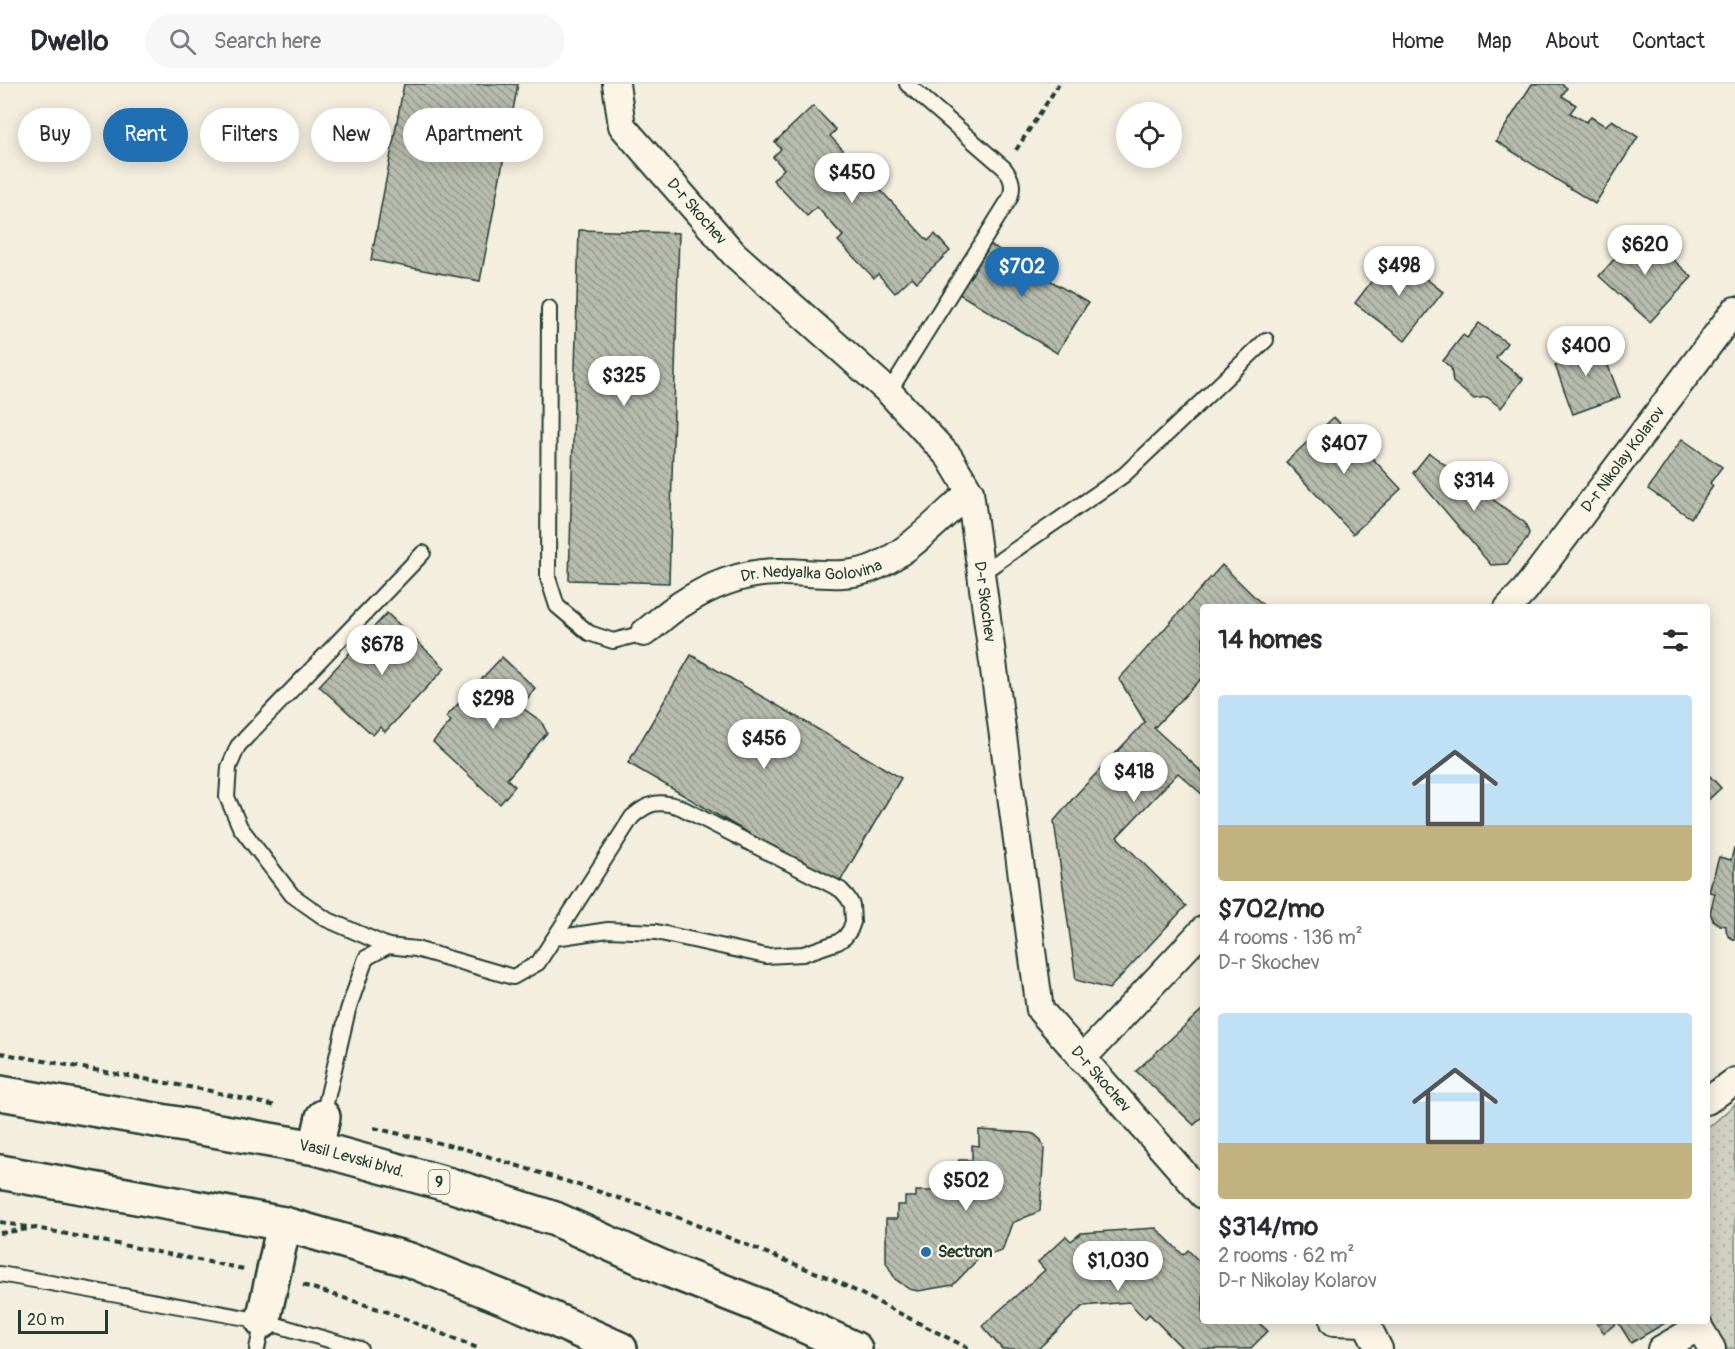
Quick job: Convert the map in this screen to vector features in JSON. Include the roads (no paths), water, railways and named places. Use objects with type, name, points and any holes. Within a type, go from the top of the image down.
[{"type":"highway","name":"Vasil Levski blvd.","points":[[0,1093],[320,1132],[450,1185],[555,1219],[666,1269],[771,1310],[855,1349]]},
{"type":"highway","points":[[0,1172],[284,1224],[410,1260],[524,1306],[620,1349]]},
{"type":"highway","points":[[260,1335],[284,1224]]},
{"type":"street","name":"D-r Skochev","points":[[616,84],[622,126],[734,254],[889,392],[949,458],[970,492],[1040,1010],[1200,1192]]},
{"type":"street","name":"D-r Nikolay Kolarov","points":[[1512,604],[1525,590],[1735,310]]},
{"type":"street","name":"Dr. Nedyalka Golovina","points":[[644,633],[679,605],[706,590],[738,577],[779,572],[848,574],[876,567],[905,549],[970,492]]},
{"type":"street","points":[[1082,1059],[1200,933]]},
{"type":"street","points":[[1710,1099],[1735,1081]]},
{"type":"street","points":[[1369,1324],[1379,1349]]},
{"type":"street","points":[[1661,1349],[1702,1333]]},
{"type":"lane","points":[[889,392],[1010,198],[1012,182],[1004,168],[907,84]]},
{"type":"lane","points":[[549,308],[548,578],[557,606],[589,633],[613,641],[644,633]]},
{"type":"lane","points":[[980,574],[1124,475],[1266,340]]},
{"type":"lane","points":[[423,553],[238,746],[229,767],[227,797],[240,827],[292,895],[326,919],[388,946],[416,949],[513,977],[538,963],[632,817],[641,809],[655,803],[668,803],[680,807],[841,890],[848,898],[853,914],[853,922],[845,937],[838,942],[803,954],[766,956],[656,932],[608,930],[555,938]]},
{"type":"lane","points":[[320,1132],[348,1010],[366,958],[388,946]]},
{"type":"lane","points":[[0,1274],[260,1335],[360,1349]]},
{"type":"place","name":"Sectron","points":[[926,1252]]}]
